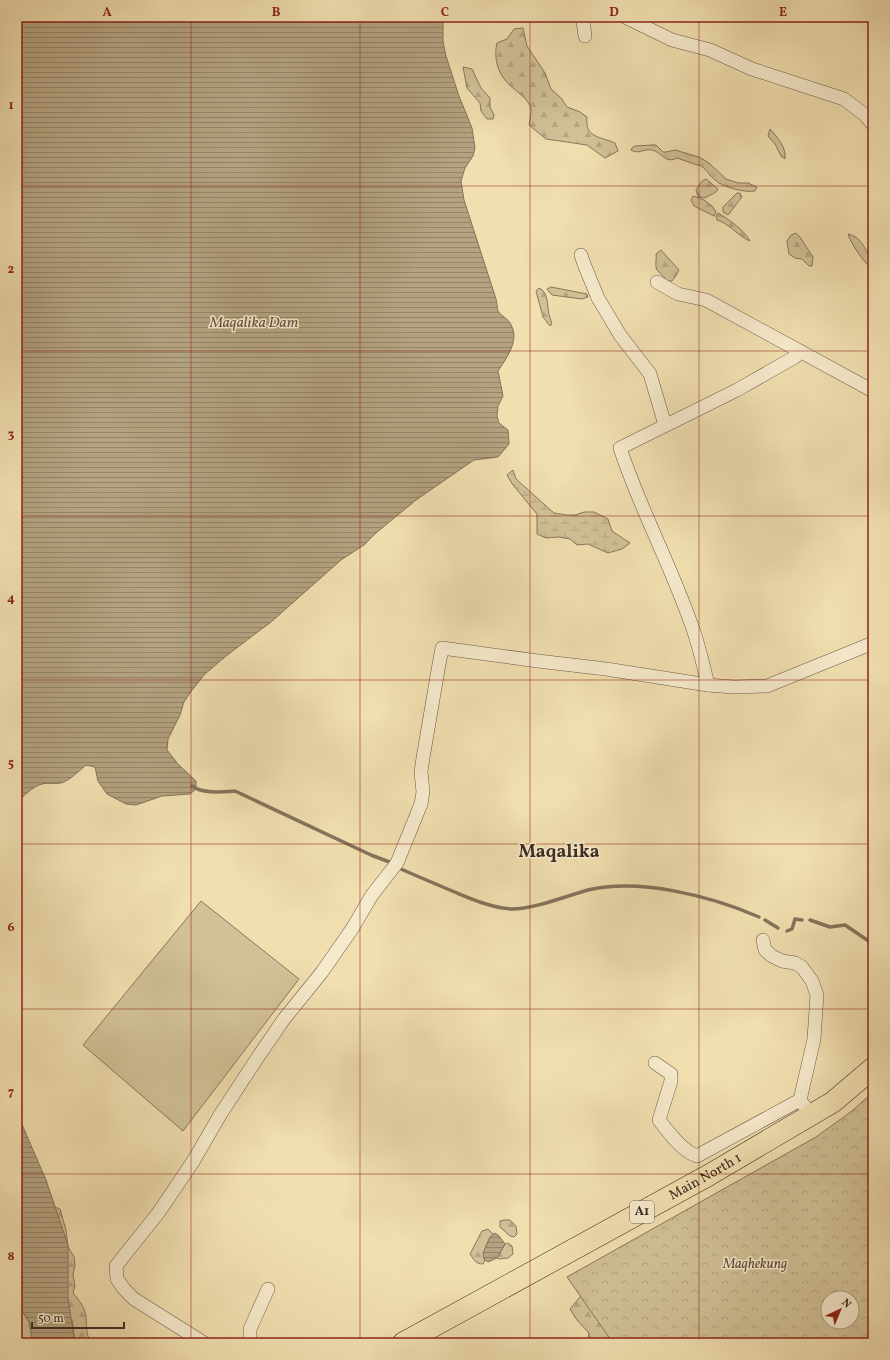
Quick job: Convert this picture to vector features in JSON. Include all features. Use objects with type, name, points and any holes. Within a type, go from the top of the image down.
[{"type":"main road","name":"Main North 1","points":[[403,1343],[709,1175],[805,1108],[833,1102],[873,1068]]},
{"type":"street","points":[[584,17],[583,21],[585,36]]},
{"type":"street","points":[[625,17],[672,40],[710,50],[752,69],[844,99],[865,115],[873,126]]},
{"type":"street","points":[[581,255],[598,298],[620,335],[650,374],[665,426]]},
{"type":"street","points":[[657,282],[678,294],[706,300],[873,391]]},
{"type":"street","points":[[708,685],[695,635],[629,474],[620,448],[737,390],[795,357],[800,351]]},
{"type":"street","points":[[204,1343],[134,1299],[117,1279],[116,1266],[159,1212],[194,1160],[220,1115],[256,1060],[284,1019],[322,972],[372,895],[397,863],[421,804],[422,765],[442,648],[606,669],[708,685],[734,687],[767,686],[873,643]]},
{"type":"street","points":[[655,1062],[671,1074],[671,1081],[659,1120],[690,1154],[697,1156],[805,1108],[814,1039],[817,995],[812,982],[802,967],[795,962],[782,961],[772,956],[765,950],[763,940]]},
{"type":"street","points":[[250,1343],[250,1329],[268,1289]]},
{"type":"green space","points":[[523,28],[527,46],[545,73],[551,89],[561,98],[567,107],[580,112],[587,117],[588,129],[591,133],[615,143],[618,151],[605,158],[587,145],[546,139],[529,125],[531,111],[530,106],[524,97],[504,79],[498,68],[496,56],[497,43],[507,39],[514,29]]},
{"type":"green space","points":[[463,67],[472,69],[481,88],[490,98],[490,107],[494,115],[493,119],[487,119],[481,111],[480,103],[467,88]]},
{"type":"green space","points":[[770,129],[783,147],[785,159],[781,156],[775,144],[768,136]]},
{"type":"green space","points":[[656,145],[663,152],[675,150],[699,157],[709,163],[726,179],[738,183],[748,183],[757,187],[755,191],[734,189],[718,183],[704,168],[699,165],[677,158],[670,160],[652,150],[637,152],[631,150],[635,146]]},
{"type":"green space","points":[[706,179],[718,189],[716,192],[705,198],[698,197],[696,190],[702,181]]},
{"type":"green space","points":[[737,193],[740,193],[742,197],[728,215],[723,212],[723,207]]},
{"type":"green space","points":[[693,196],[704,200],[712,206],[716,212],[714,216],[694,206],[691,200]]},
{"type":"green space","points":[[718,213],[740,229],[750,241],[726,224],[717,220],[716,216]]},
{"type":"green space","points":[[796,233],[813,257],[812,266],[809,266],[802,259],[795,258],[789,254],[787,241],[791,235]]},
{"type":"green space","points":[[848,234],[856,237],[867,251],[870,259],[873,261],[873,270],[858,253]]},
{"type":"green space","points":[[661,250],[679,270],[672,281],[667,281],[656,268],[656,254]]},
{"type":"green space","points":[[551,287],[587,294],[588,297],[582,299],[552,295],[547,289]]},
{"type":"green space","points":[[539,288],[546,296],[552,324],[550,326],[543,317],[536,291]]},
{"type":"green space","points":[[513,470],[516,479],[554,513],[575,515],[584,512],[594,512],[608,519],[612,531],[630,543],[622,549],[608,553],[588,544],[577,545],[570,539],[558,537],[546,538],[537,534],[537,514],[513,485],[507,475]]},
{"type":"green space","points":[[201,901],[299,979],[183,1131],[83,1045]]},
{"type":"green space","name":"Maqhekung","points":[[873,1092],[873,1343],[613,1343],[567,1277],[816,1137],[852,1111]]},
{"type":"green space","points":[[52,1206],[60,1209],[66,1230],[68,1247],[74,1257],[75,1265],[73,1275],[75,1286],[73,1293],[84,1309],[87,1332],[92,1343],[75,1343],[72,1320],[64,1312]]},
{"type":"green space","points":[[510,1220],[516,1226],[517,1234],[514,1237],[510,1236],[500,1227],[500,1221]]},
{"type":"green space","points":[[488,1229],[493,1234],[485,1249],[485,1260],[483,1264],[481,1264],[475,1261],[470,1254],[482,1231]]},
{"type":"green space","points":[[508,1243],[512,1246],[513,1254],[508,1258],[497,1258],[505,1244]]},
{"type":"green space","points":[[584,1292],[614,1343],[587,1343],[589,1333],[577,1320],[570,1309]]},
{"type":"green space","points":[[17,1302],[29,1322],[33,1343],[17,1343]]},
{"type":"water","name":"Maqalika Dam","points":[[17,17],[443,17],[443,42],[446,56],[459,96],[472,128],[475,148],[473,156],[465,168],[461,181],[464,200],[496,299],[498,311],[509,321],[514,337],[511,349],[498,371],[503,396],[498,406],[497,416],[499,423],[508,430],[509,444],[498,457],[474,460],[416,500],[376,533],[364,545],[341,560],[271,622],[205,674],[184,702],[180,715],[168,739],[167,750],[178,764],[196,781],[196,789],[190,794],[162,796],[136,805],[126,804],[107,794],[98,781],[95,767],[86,765],[64,782],[45,783],[35,787],[17,802]]},
{"type":"water","points":[[17,1113],[46,1180],[68,1245],[68,1298],[75,1343],[33,1343],[29,1322],[17,1302]]},
{"type":"water","points":[[495,1233],[505,1244],[497,1258],[488,1262],[484,1259],[483,1253],[490,1237]]},
{"type":"waterway","points":[[192,786],[196,789],[207,791],[235,791],[371,855],[392,863]]},
{"type":"waterway","points":[[401,869],[477,901],[512,909],[530,907],[588,890],[630,886],[675,891],[698,896],[740,909],[759,917]]},
{"type":"waterway","points":[[787,931],[792,929],[795,919],[802,920]]},
{"type":"waterway","points":[[765,920],[778,928]]},
{"type":"waterway","points":[[810,920],[830,927],[845,925],[873,944]]},
{"type":"district","name":"Maqalika","points":[[559,852]]}]
